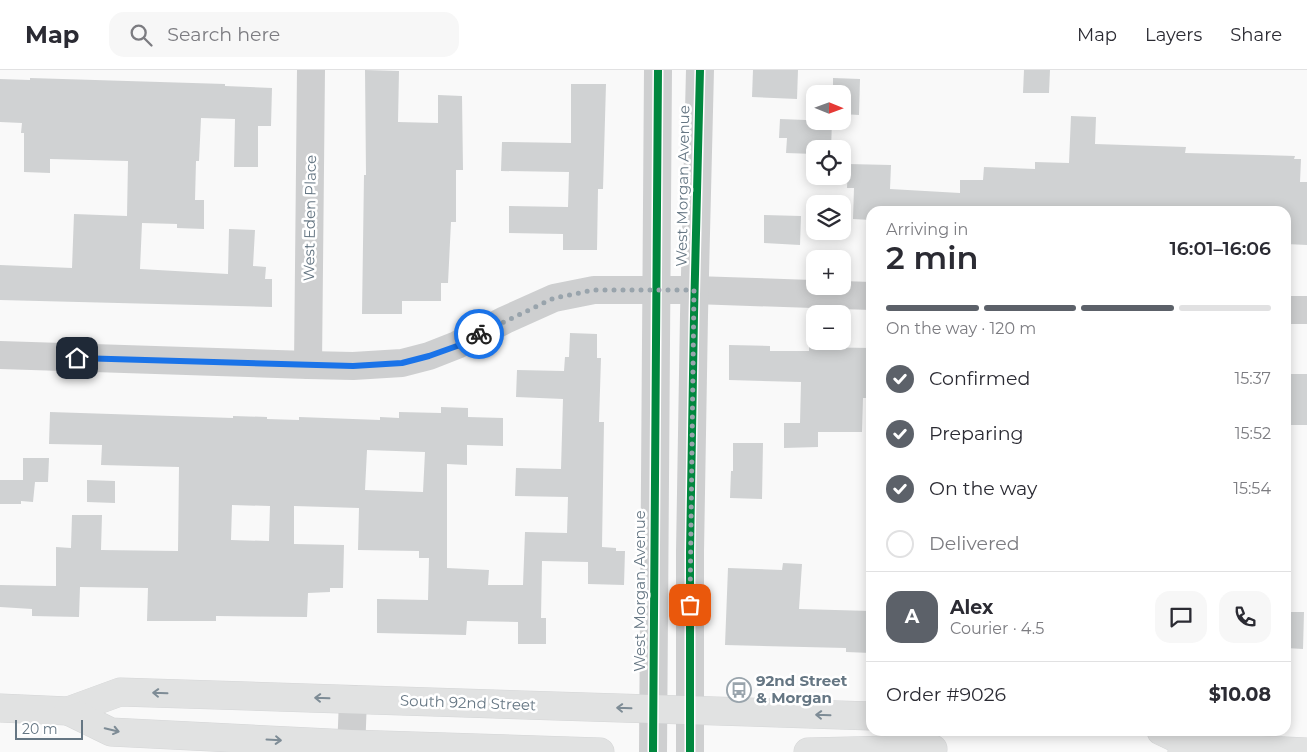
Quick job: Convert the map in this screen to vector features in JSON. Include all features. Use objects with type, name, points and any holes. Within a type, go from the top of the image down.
[{"type":"main road","name":"South 92nd Street","points":[[0,708],[68,711],[120,692],[866,716]]},
{"type":"main road","name":"South 92nd Street","points":[[68,711],[111,732],[351,748],[600,752]]},
{"type":"main road","points":[[1168,736],[1189,750],[1307,752]]},
{"type":"main road","points":[[808,752],[932,748],[930,752]]},
{"type":"street","name":"West Eden Place","points":[[308,365],[311,70]]},
{"type":"street","name":"West Morgan Avenue","points":[[653,752],[658,70]]},
{"type":"street","name":"West Morgan Avenue","points":[[690,752],[690,552],[700,70]]},
{"type":"street","points":[[0,355],[353,366],[402,363],[457,346],[505,320],[554,298],[594,290],[694,290],[866,296]]},
{"type":"street","points":[[1291,310],[1307,310]]},
{"type":"street","points":[[653,551],[690,552]]},
{"type":"street","points":[[351,748],[353,699]]},
{"type":"building","points":[[365,70],[399,71],[398,122],[438,123],[438,95],[462,96],[463,170],[456,170],[456,222],[451,222],[448,283],[441,283],[441,301],[402,301],[402,314],[362,314],[364,175],[366,175]]},
{"type":"building","points":[[753,70],[798,70],[797,99],[752,97]]},
{"type":"building","points":[[1024,70],[1050,70],[1049,93],[1023,93]]},
{"type":"building","points":[[30,78],[225,84],[225,86],[272,88],[271,126],[258,126],[258,167],[234,167],[235,119],[201,118],[199,161],[196,161],[195,200],[204,200],[204,229],[177,228],[177,224],[142,223],[140,269],[228,274],[229,229],[255,230],[253,266],[266,267],[265,279],[272,279],[272,307],[0,300],[0,265],[72,268],[74,214],[127,216],[128,161],[50,159],[50,173],[24,172],[24,133],[21,133],[22,123],[0,122],[0,79],[30,80]]},
{"type":"building","points":[[833,78],[860,79],[859,115],[851,115],[851,85],[833,85]]},
{"type":"building","points":[[571,84],[606,84],[603,189],[598,189],[597,250],[563,250],[563,234],[509,233],[509,206],[568,207],[569,172],[501,171],[502,142],[571,143]]},
{"type":"building","points":[[1071,116],[1096,117],[1095,144],[1186,147],[1185,153],[1295,156],[1294,159],[1301,159],[1300,182],[1307,182],[1307,245],[1291,244],[1291,206],[866,206],[866,220],[853,219],[854,188],[847,188],[847,185],[851,185],[851,164],[891,165],[890,189],[960,193],[960,180],[983,180],[984,167],[1035,169],[1035,162],[1069,163]]},
{"type":"building","points":[[780,119],[806,120],[806,130],[832,130],[831,140],[806,140],[806,154],[786,153],[787,138],[779,138]]},
{"type":"building","points":[[764,215],[801,216],[800,245],[764,243]]},
{"type":"building","points":[[570,333],[597,334],[597,358],[601,358],[599,422],[604,422],[602,547],[616,548],[616,551],[625,551],[624,585],[588,584],[588,562],[542,561],[541,618],[546,618],[546,644],[518,644],[518,622],[467,621],[466,635],[377,633],[377,599],[428,600],[429,558],[419,558],[419,551],[358,550],[359,508],[294,506],[294,544],[344,545],[343,588],[330,588],[330,592],[308,593],[307,617],[216,616],[216,621],[147,621],[148,588],[80,587],[79,617],[32,616],[32,609],[0,607],[0,585],[56,586],[56,547],[71,548],[72,515],[102,515],[101,550],[178,551],[179,467],[101,465],[102,445],[49,444],[50,412],[233,418],[233,416],[267,417],[267,419],[299,420],[299,417],[380,420],[380,417],[399,418],[399,412],[441,413],[441,407],[468,408],[468,417],[503,418],[503,446],[467,445],[467,465],[447,464],[447,568],[489,570],[488,585],[523,585],[525,532],[567,533],[568,497],[515,496],[516,468],[561,469],[563,399],[516,397],[517,370],[564,371],[565,357],[569,357]],"holes":[[[367,450],[425,452],[423,492],[365,490]],[[232,505],[270,506],[269,541],[231,540]]]},
{"type":"building","points":[[729,345],[770,346],[770,351],[851,350],[851,348],[866,348],[866,398],[863,398],[862,432],[818,432],[818,447],[784,448],[784,423],[800,423],[801,382],[729,380]]},
{"type":"building","points":[[1291,374],[1307,374],[1307,425],[1291,425]]},
{"type":"building","points":[[733,443],[763,443],[762,499],[730,498],[731,471],[733,471]]},
{"type":"building","points":[[23,458],[49,458],[48,482],[35,482],[33,502],[21,501],[21,504],[0,504],[0,480],[23,480]]},
{"type":"building","points":[[87,480],[115,481],[115,503],[87,502]]},
{"type":"building","points":[[783,563],[802,564],[799,609],[866,611],[866,653],[846,652],[846,648],[725,645],[728,568],[782,570]]},
{"type":"building","points":[[1291,612],[1304,612],[1303,649],[1291,648]]},
{"type":"cycle path","points":[[653,752],[658,70]]},
{"type":"cycle path","points":[[690,752],[690,552],[700,70]]},
{"type":"way so far","points":[[479,334],[554,298],[594,290],[694,290],[690,605]]},
{"type":"place","name":"92nd Street & Morgan","points":[[739,690]]},
{"type":"route","points":[[77,358],[353,366],[402,363],[457,346],[479,334]]}]
